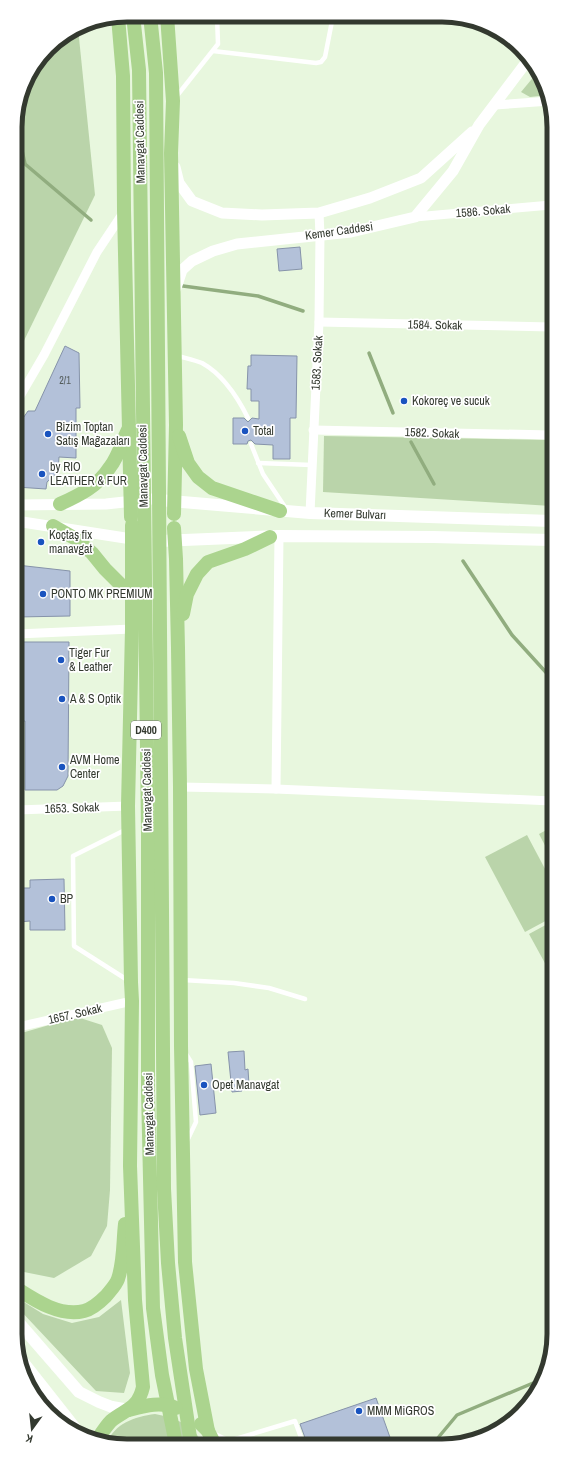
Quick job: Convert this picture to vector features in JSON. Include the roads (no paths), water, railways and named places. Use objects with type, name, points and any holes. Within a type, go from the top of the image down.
[{"type":"highway","points":[[101,1435],[111,1422],[129,1410],[141,1397],[143,1387],[135,1300],[130,1166],[132,1001],[128,806],[132,629],[132,521],[124,210],[123,76],[118,22]]},
{"type":"highway","name":"Manavgat Caddesi","points":[[134,22],[139,70],[148,833],[148,1083],[153,1308],[162,1375],[175,1439]]},
{"type":"highway","name":"Manavgat Caddesi","points":[[151,22],[156,73],[164,1189],[168,1264],[175,1338],[190,1439]]},
{"type":"highway","points":[[167,22],[173,101],[171,153],[176,425],[174,521],[178,648],[180,980],[185,1262],[196,1370],[204,1404],[208,1431],[212,1439]]},
{"type":"highway","points":[[176,425],[188,463],[198,477],[212,488],[284,511]]},
{"type":"highway","points":[[60,504],[82,494],[101,479],[111,466],[130,426]]},
{"type":"highway","points":[[156,499],[166,503],[171,508],[174,521],[166,538],[153,541],[139,537],[134,532],[132,521],[134,510],[138,504],[156,499]]},
{"type":"highway","points":[[53,526],[76,539],[92,553],[105,569],[131,595]]},
{"type":"highway","points":[[178,648],[187,594],[196,574],[208,562],[245,549],[274,536]]},
{"type":"highway","points":[[22,1292],[58,1310],[72,1312],[84,1311],[100,1302],[112,1290],[118,1279],[121,1268],[130,1166]]},
{"type":"highway","points":[[129,1410],[150,1404],[172,1406],[192,1416],[208,1431]]},
{"type":"main road","name":"Kemer Bulvarı","points":[[174,521],[284,511],[547,522]]},
{"type":"main road","name":"Kemer Bulvarı","points":[[174,521],[274,536],[433,537],[547,540]]},
{"type":"main road","points":[[22,1326],[79,1392],[112,1407],[129,1410]]},
{"type":"main road","points":[[28,1369],[71,1423]]},
{"type":"street","name":"Kemer Caddesi","points":[[174,294],[182,270],[192,261],[213,251],[237,244],[351,232],[415,217],[453,171],[479,126],[525,64]]},
{"type":"street","points":[[495,105],[543,101]]},
{"type":"street","name":"Kemer Caddesi","points":[[171,153],[179,183],[192,201],[222,213],[262,215],[319,213],[370,198],[421,178],[479,126]]},
{"type":"street","name":"1586. Sokak","points":[[415,217],[547,205]]},
{"type":"street","points":[[22,393],[44,355],[97,252],[124,210]]},
{"type":"street","name":"1583. Sokak","points":[[310,512],[319,322],[319,213]]},
{"type":"street","name":"1584. Sokak","points":[[319,322],[547,327]]},
{"type":"street","name":"1582. Sokak","points":[[314,430],[547,435]]},
{"type":"street","points":[[22,505],[106,504],[156,499]]},
{"type":"street","points":[[22,522],[131,539],[153,541]]},
{"type":"street","points":[[274,536],[276,789]]},
{"type":"street","points":[[22,634],[132,629]]},
{"type":"street","points":[[180,787],[276,789],[547,801]]},
{"type":"street","name":"1653. Sokak","points":[[22,810],[128,806]]},
{"type":"street","name":"1657. Sokak","points":[[22,1026],[132,1001]]},
{"type":"lane","points":[[173,101],[218,44],[217,22]]},
{"type":"lane","points":[[213,51],[316,63],[321,62],[325,57],[332,22]]},
{"type":"lane","points":[[175,355],[201,363],[219,375],[243,407],[248,418]]},
{"type":"lane","points":[[251,444],[263,474],[284,511]]},
{"type":"lane","points":[[258,463],[312,465]]},
{"type":"lane","points":[[128,829],[73,856],[74,946],[131,982]]},
{"type":"lane","points":[[180,980],[234,983],[269,988],[305,999]]},
{"type":"lane","points":[[235,1439],[295,1420],[302,1439]]},
{"type":"lane","points":[[208,1431],[225,1439]]},
{"type":"waterway","points":[[22,150],[25,164],[91,220]]},
{"type":"waterway","points":[[183,286],[258,296],[303,311]]},
{"type":"waterway","points":[[369,353],[393,413]]},
{"type":"waterway","points":[[411,442],[434,484]]},
{"type":"waterway","points":[[463,561],[512,635],[547,674]]},
{"type":"waterway","points":[[437,1439],[457,1415],[535,1382]]},
{"type":"place","name":"Kokoreç ve sucuk","points":[[404,401]]},
{"type":"place","name":"Total","points":[[245,431]]},
{"type":"place","name":"Bizim Toptan Satış Mağazaları","points":[[48,434]]},
{"type":"place","name":"by RIO LEATHER & FUR","points":[[42,474]]},
{"type":"place","name":"Koçtaş fix manavgat","points":[[41,542]]},
{"type":"place","name":"PONTO MK PREMIUM","points":[[43,594]]},
{"type":"place","name":"Tiger Fur & Leather","points":[[61,660]]},
{"type":"place","name":"A & S Optik","points":[[62,699]]},
{"type":"place","name":"AVM Home Center","points":[[62,767]]},
{"type":"place","name":"BP","points":[[52,899]]},
{"type":"place","name":"Opet Manavgat","points":[[204,1085]]},
{"type":"place","name":"MMM MiGROS","points":[[359,1411]]}]
